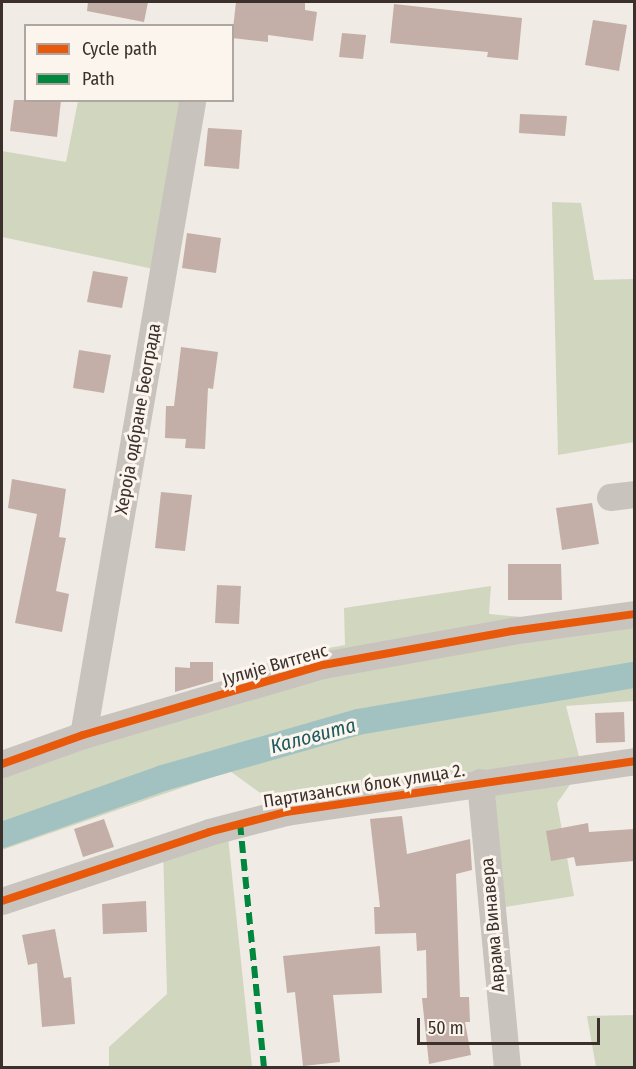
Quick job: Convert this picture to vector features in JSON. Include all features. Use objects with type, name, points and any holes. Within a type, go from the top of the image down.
[{"type":"street","name":"Хероја одбране Београда","points":[[83,735],[192,102]]},
{"type":"street","name":"Јулије Витгенс","points":[[2,764],[83,735],[323,665],[512,631],[634,614]]},
{"type":"street","name":"Партизански блок улица 2.","points":[[2,901],[209,832],[286,812],[634,761]]},
{"type":"street","name":"Аврама Винавера","points":[[480,782],[507,1068]]},
{"type":"green space","points":[[78,102],[190,102],[163,271],[2,237],[2,151],[66,162]]},
{"type":"green space","points":[[552,202],[581,203],[594,280],[634,279],[634,442],[558,455]]},
{"type":"green space","points":[[491,586],[489,614],[578,622],[634,615],[634,701],[566,706],[582,768],[557,803],[574,896],[492,909],[480,782],[286,812],[230,771],[2,850],[2,764],[231,692],[274,658],[345,645],[344,608]]},
{"type":"green space","points":[[227,827],[252,1067],[109,1067],[109,1047],[167,994],[163,848]]},
{"type":"green space","points":[[634,1015],[634,1067],[596,1067],[587,1016]]},
{"type":"building","points":[[88,2],[148,2],[144,22],[87,11]]},
{"type":"building","points":[[236,2],[305,2],[305,10],[317,12],[313,41],[268,35],[268,42],[234,38]]},
{"type":"building","points":[[394,4],[522,18],[518,60],[487,57],[488,52],[390,43]]},
{"type":"building","points":[[593,20],[627,25],[619,71],[585,65]]},
{"type":"building","points":[[342,33],[366,35],[363,59],[339,57]]},
{"type":"building","points":[[14,100],[61,102],[57,137],[10,131]]},
{"type":"building","points":[[520,114],[567,116],[565,136],[519,133]]},
{"type":"building","points":[[208,128],[242,130],[239,169],[204,166]]},
{"type":"building","points":[[187,233],[221,238],[216,273],[182,268]]},
{"type":"building","points":[[93,271],[128,277],[122,308],[87,302]]},
{"type":"building","points":[[181,347],[218,352],[213,389],[208,388],[205,449],[185,448],[186,439],[165,438],[166,406],[174,406]]},
{"type":"building","points":[[79,350],[111,355],[104,393],[73,388]]},
{"type":"building","points":[[12,479],[66,489],[59,537],[66,538],[56,591],[69,594],[62,632],[15,623],[37,514],[8,508]]},
{"type":"building","points":[[161,492],[192,495],[185,551],[155,548]]},
{"type":"building","points":[[592,503],[599,544],[562,550],[556,508]]},
{"type":"building","points":[[508,564],[561,564],[562,600],[508,600]]},
{"type":"building","points":[[217,585],[241,586],[239,624],[215,623]]},
{"type":"building","points":[[190,662],[213,662],[213,681],[175,692],[175,667],[190,668]]},
{"type":"building","points":[[624,712],[625,742],[596,743],[595,713]]},
{"type":"building","points":[[402,816],[407,854],[470,839],[472,870],[456,874],[460,997],[469,997],[470,1022],[465,1022],[471,1055],[429,1064],[422,998],[427,998],[426,950],[417,951],[416,933],[375,934],[374,907],[380,907],[370,819]]},
{"type":"building","points":[[104,819],[114,847],[83,857],[74,829]]},
{"type":"building","points":[[588,823],[589,832],[634,829],[634,861],[576,866],[574,857],[551,861],[546,831]]},
{"type":"building","points":[[146,901],[147,932],[103,934],[102,904]]},
{"type":"building","points":[[55,929],[64,978],[71,977],[75,1024],[42,1027],[37,963],[28,965],[22,935]]},
{"type":"building","points":[[380,946],[382,993],[333,995],[340,1062],[303,1066],[295,992],[287,993],[283,956]]},
{"type":"waterway","name":"Каловита","points":[[2,835],[163,778],[358,722],[634,675]]},
{"type":"marked path","points":[[240,823],[264,1068]]},
{"type":"cycle path","points":[[2,764],[83,735],[323,665],[512,631],[634,614]]},
{"type":"cycle path","points":[[2,901],[209,832],[286,812],[634,761]]}]
